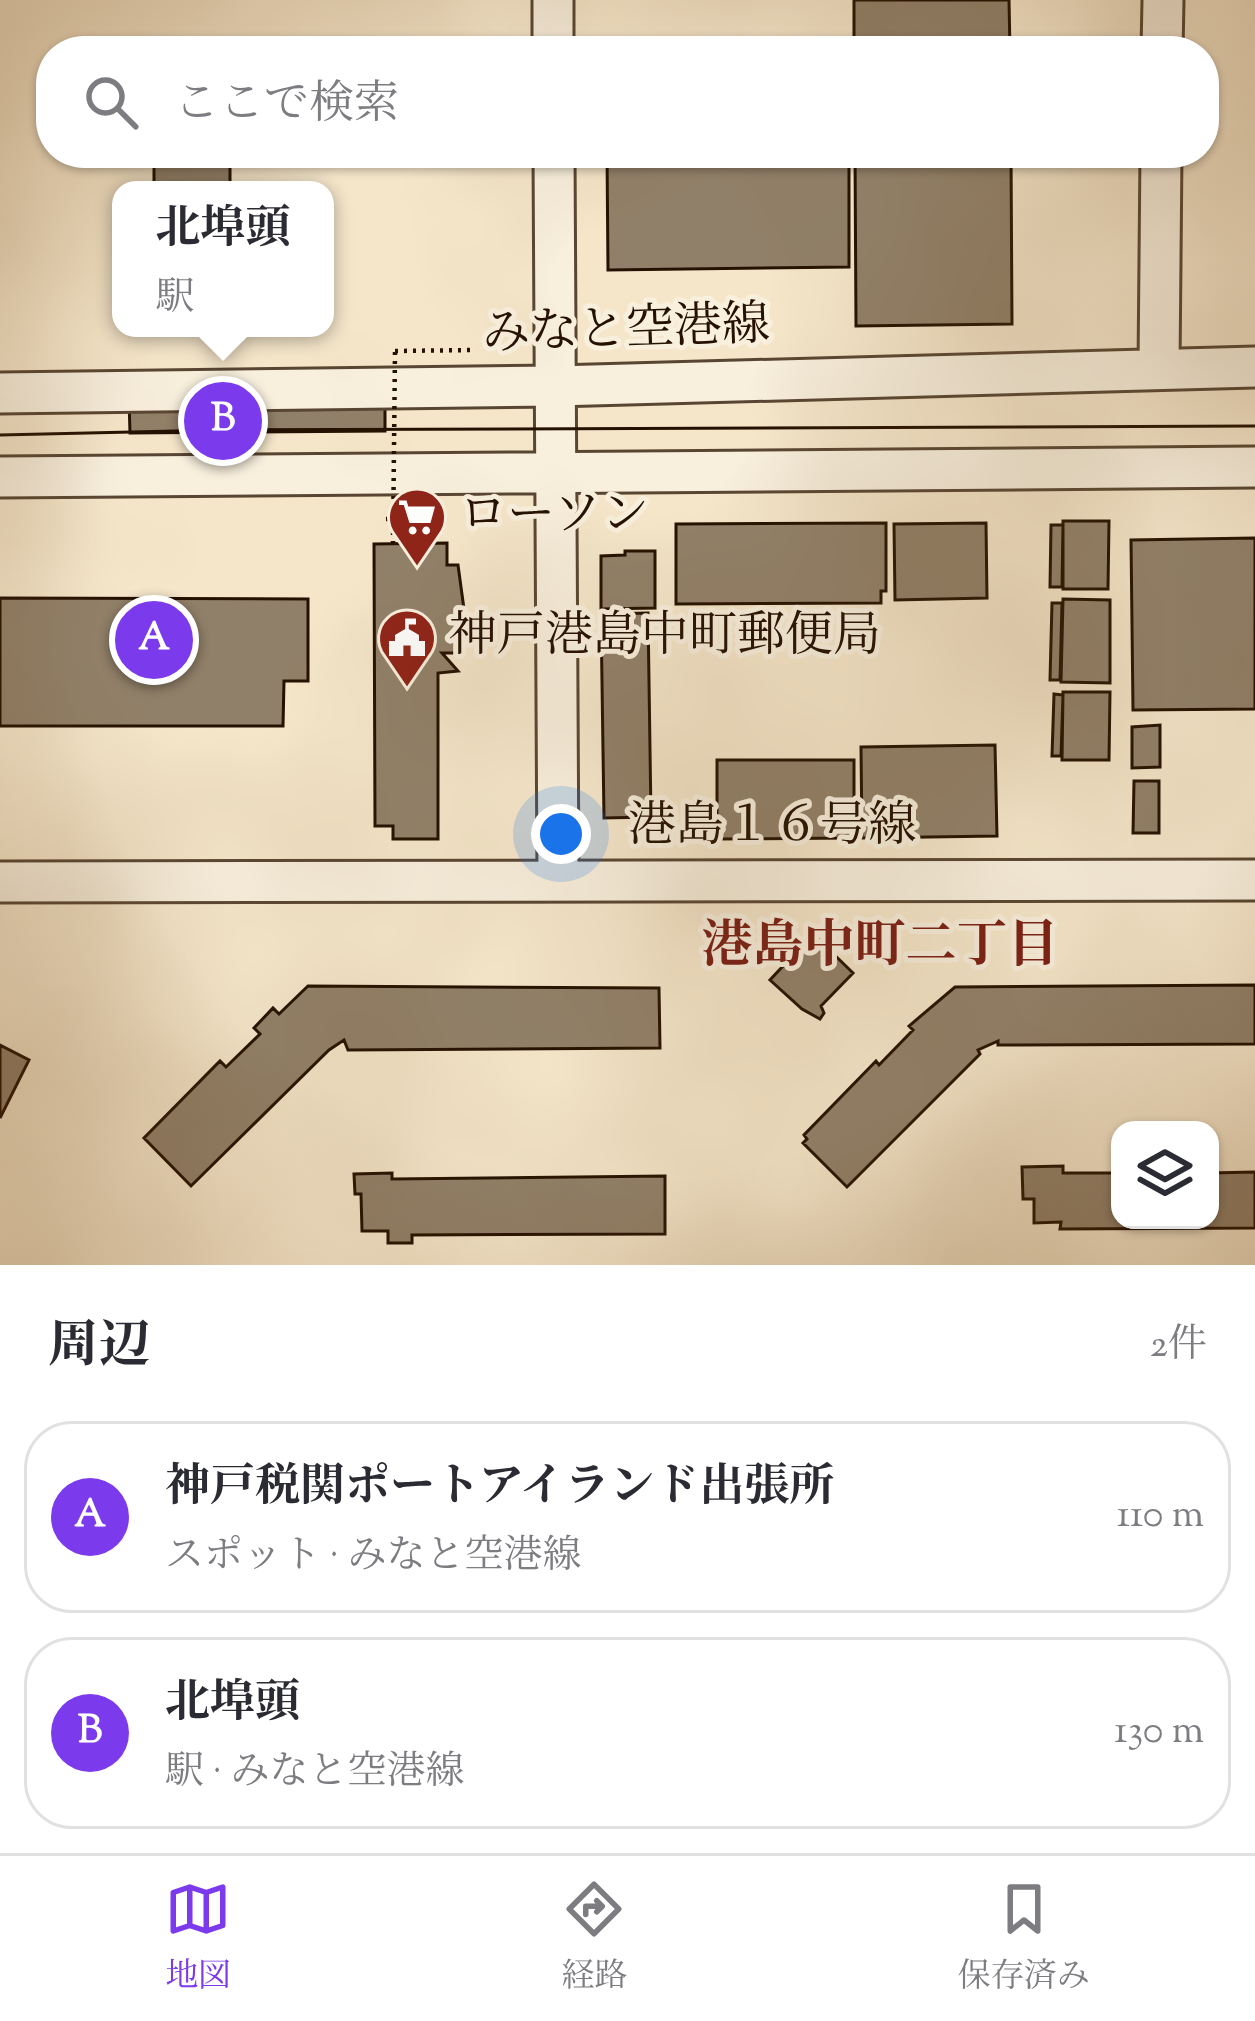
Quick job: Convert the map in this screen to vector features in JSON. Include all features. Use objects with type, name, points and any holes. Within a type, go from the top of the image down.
[{"type":"street","points":[[553,0],[554,36]]},
{"type":"street","points":[[1162,0],[1162,36]]},
{"type":"street","points":[[554,168],[558,879]]},
{"type":"street","points":[[1160,367],[1161,168]]},
{"type":"street","name":"みなと空港線","points":[[0,393],[556,386],[1255,368]]},
{"type":"street","points":[[0,477],[1255,467]]},
{"type":"street","name":"港島１６号線","points":[[0,882],[1255,880]]},
{"type":"path","points":[[393,544],[395,351],[472,350]]},
{"type":"path","points":[[393,503],[411,502]]},
{"type":"path","points":[[386,519],[429,518],[429,502]]},
{"type":"building","points":[[854,0],[1009,0],[1010,36],[854,36]]},
{"type":"building","points":[[154,168],[230,168],[230,181],[154,181]]},
{"type":"building","points":[[607,168],[849,168],[849,267],[608,270]]},
{"type":"building","points":[[855,168],[1011,168],[1012,324],[856,326]]},
{"type":"building","points":[[385,396],[385,431],[130,433],[129,399]]},
{"type":"building","points":[[1063,521],[1109,521],[1108,589],[1063,589]]},
{"type":"building","points":[[886,523],[886,591],[881,591],[881,603],[676,604],[676,524]]},
{"type":"building","points":[[986,523],[987,598],[895,600],[894,524]]},
{"type":"building","points":[[1051,525],[1063,525],[1062,587],[1050,587]]},
{"type":"building","points":[[1255,538],[1255,709],[1133,710],[1131,540]]},
{"type":"building","points":[[447,543],[447,565],[458,565],[464,609],[458,653],[442,653],[458,671],[438,673],[438,839],[393,839],[393,826],[375,826],[374,544]]},
{"type":"building","points":[[625,551],[655,551],[655,608],[601,609],[601,556],[625,555]]},
{"type":"building","points":[[0,598],[308,599],[308,681],[284,681],[283,726],[0,726]]},
{"type":"building","points":[[1063,599],[1110,600],[1110,683],[1061,682]]},
{"type":"building","points":[[1052,603],[1062,603],[1060,680],[1050,680]]},
{"type":"building","points":[[648,613],[651,817],[604,818],[601,614]]},
{"type":"building","points":[[1063,692],[1110,692],[1109,760],[1062,760]]},
{"type":"building","points":[[1054,694],[1063,695],[1061,756],[1052,756]]},
{"type":"building","points":[[1160,725],[1160,767],[1132,768],[1132,727]]},
{"type":"building","points":[[995,745],[997,836],[862,838],[861,747]]},
{"type":"building","points":[[717,760],[854,760],[854,838],[717,839]]},
{"type":"building","points":[[1134,781],[1159,781],[1159,833],[1133,833]]},
{"type":"building","points":[[813,934],[853,973],[821,1006],[820,1019],[770,980]]},
{"type":"building","points":[[1255,985],[1255,1044],[998,1045],[998,1041],[978,1050],[980,1054],[847,1187],[803,1143],[804,1135],[876,1061],[879,1065],[913,1030],[909,1026],[955,987]]},
{"type":"building","points":[[308,986],[659,988],[660,1048],[348,1050],[344,1040],[191,1186],[144,1138],[220,1061],[226,1067],[260,1034],[254,1028],[273,1008],[279,1014]]},
{"type":"building","points":[[0,1045],[29,1060],[0,1118]]},
{"type":"building","points":[[1063,1166],[1063,1173],[1111,1173],[1111,1229],[1060,1229],[1061,1222],[1034,1223],[1034,1199],[1023,1199],[1022,1167]]},
{"type":"building","points":[[1255,1172],[1255,1228],[1219,1228],[1219,1173]]},
{"type":"building","points":[[392,1173],[392,1179],[665,1176],[665,1234],[412,1235],[412,1243],[388,1243],[388,1231],[362,1231],[361,1194],[355,1194],[354,1174]]},
{"type":"tram line","points":[[0,435],[1255,426]]},
{"type":"place","name":"北埠頭","points":[[223,421]]},
{"type":"place","name":"ローソン","points":[[417,568]]},
{"type":"place","name":"神戸税関ポートアイランド出張所","points":[[154,640]]},
{"type":"place","name":"神戸港島中町郵便局","points":[[407,689]]},
{"type":"district","name":"港島中町二丁目","points":[[880,948]]}]
